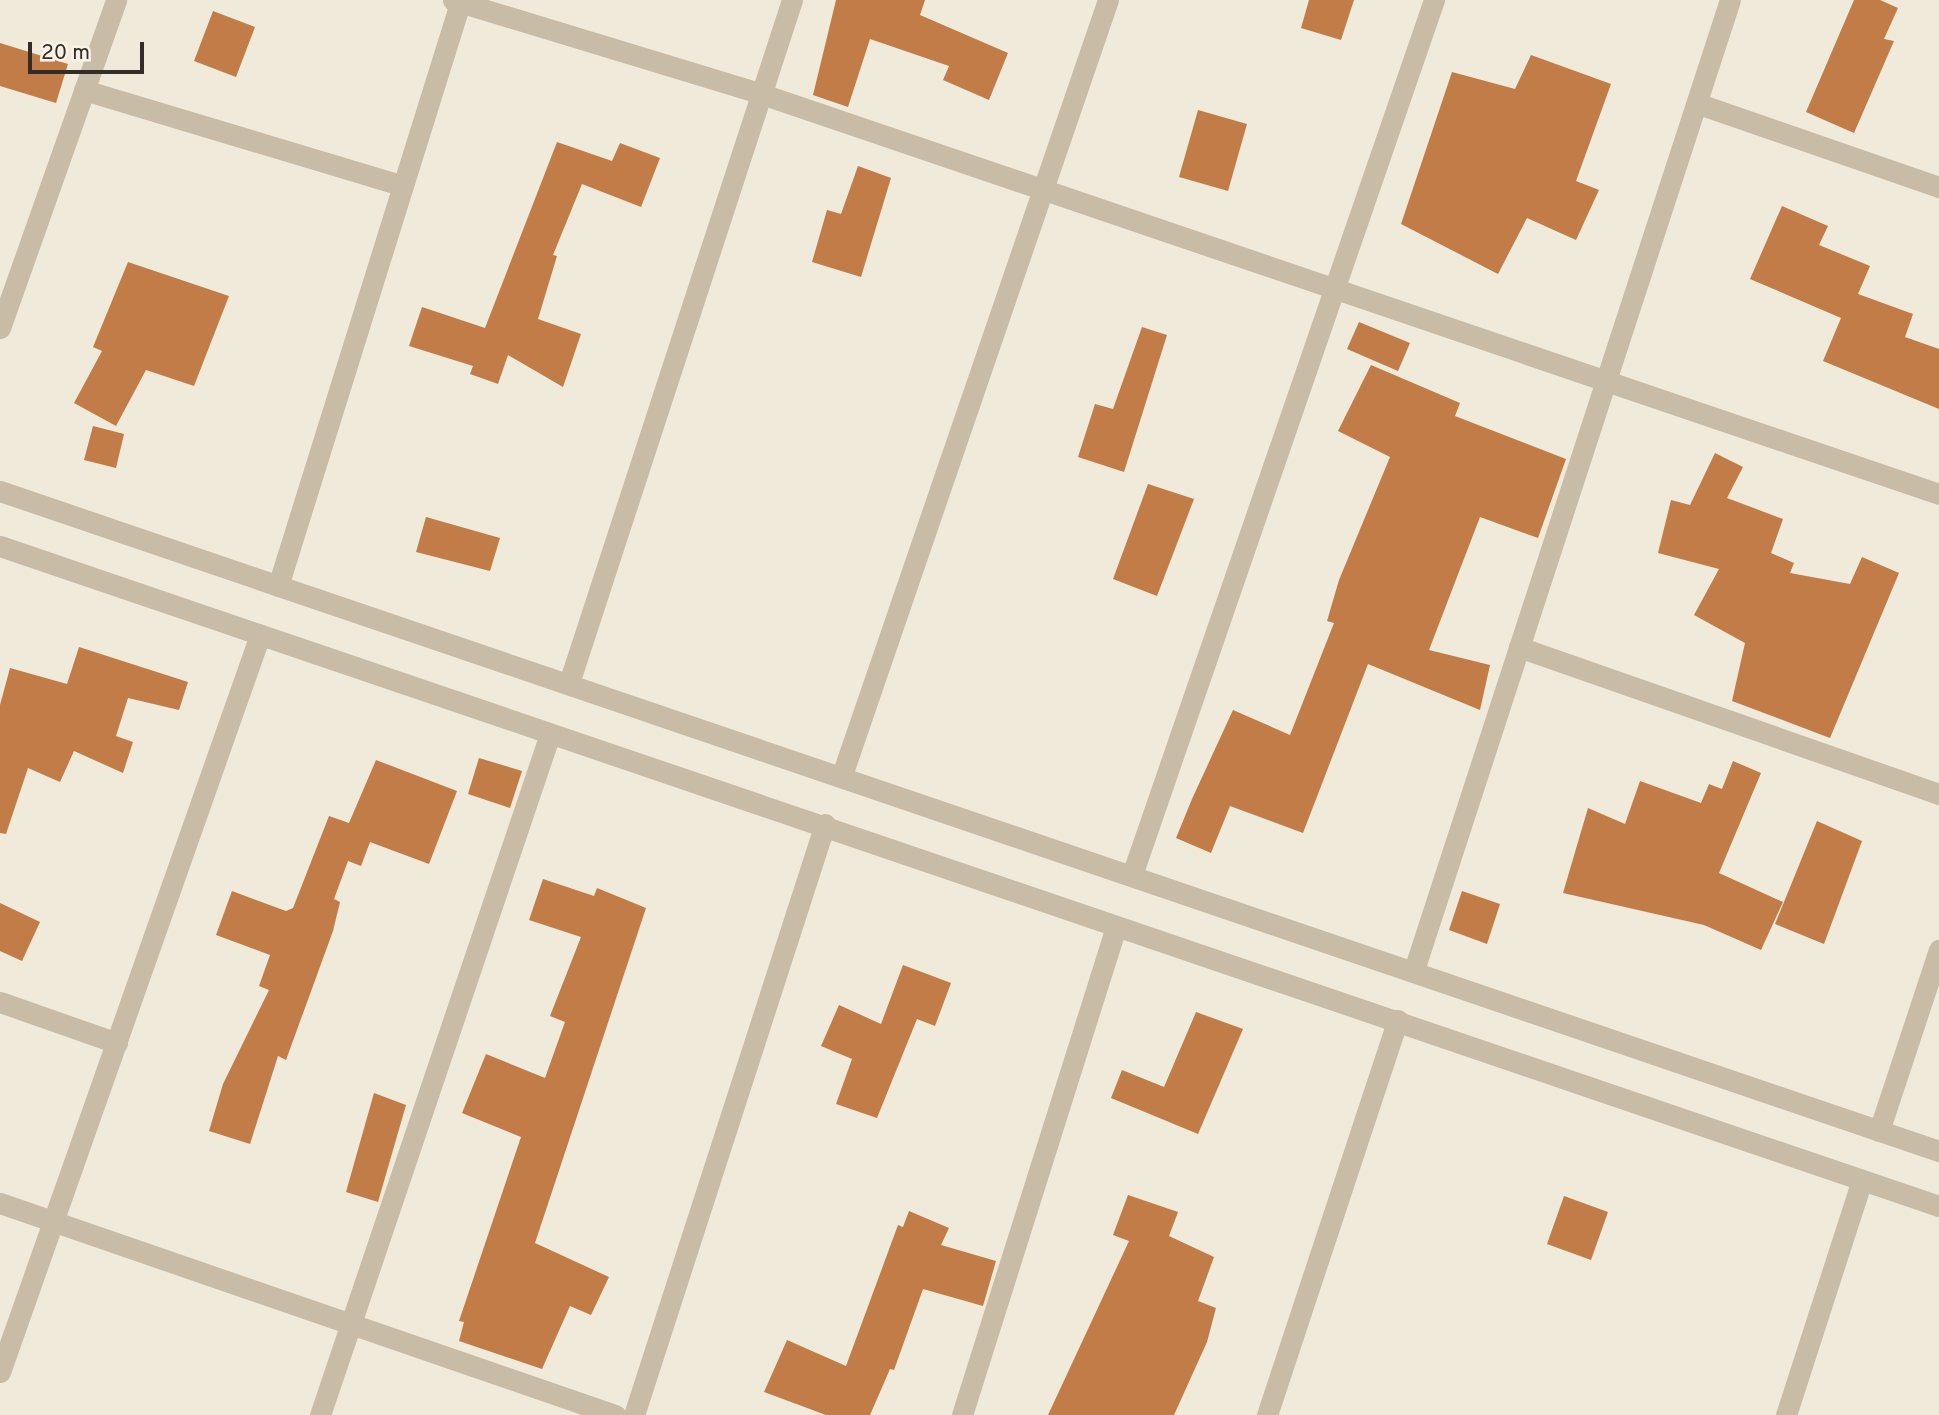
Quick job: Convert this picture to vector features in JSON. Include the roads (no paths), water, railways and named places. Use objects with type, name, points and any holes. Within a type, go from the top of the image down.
[{"type":"street","points":[[0,328],[116,0]]},
{"type":"street","points":[[569,683],[759,93],[792,0]]},
{"type":"street","points":[[842,775],[1108,0]]},
{"type":"street","points":[[1132,875],[1434,0]]},
{"type":"street","points":[[1414,970],[1699,104],[1730,0]]},
{"type":"street","points":[[278,586],[458,1],[759,93],[1939,494]]},
{"type":"street","points":[[84,90],[403,186]]},
{"type":"street","points":[[1699,104],[1939,187]]},
{"type":"street","points":[[0,491],[842,775],[1939,1151]]},
{"type":"street","points":[[0,546],[550,734],[825,824],[1116,927],[1398,1020],[1939,1206]]},
{"type":"street","points":[[0,1373],[260,635]]},
{"type":"street","points":[[1519,647],[1939,794]]},
{"type":"street","points":[[320,1415],[550,734]]},
{"type":"street","points":[[635,1415],[825,824]]},
{"type":"street","points":[[962,1415],[1116,927]]},
{"type":"street","points":[[1879,1131],[1939,950]]},
{"type":"street","points":[[0,1002],[117,1043]]},
{"type":"street","points":[[1267,1415],[1398,1020]]},
{"type":"street","points":[[1786,1415],[1862,1180]]},
{"type":"street","points":[[0,1203],[54,1220],[351,1328],[615,1415]]}]
